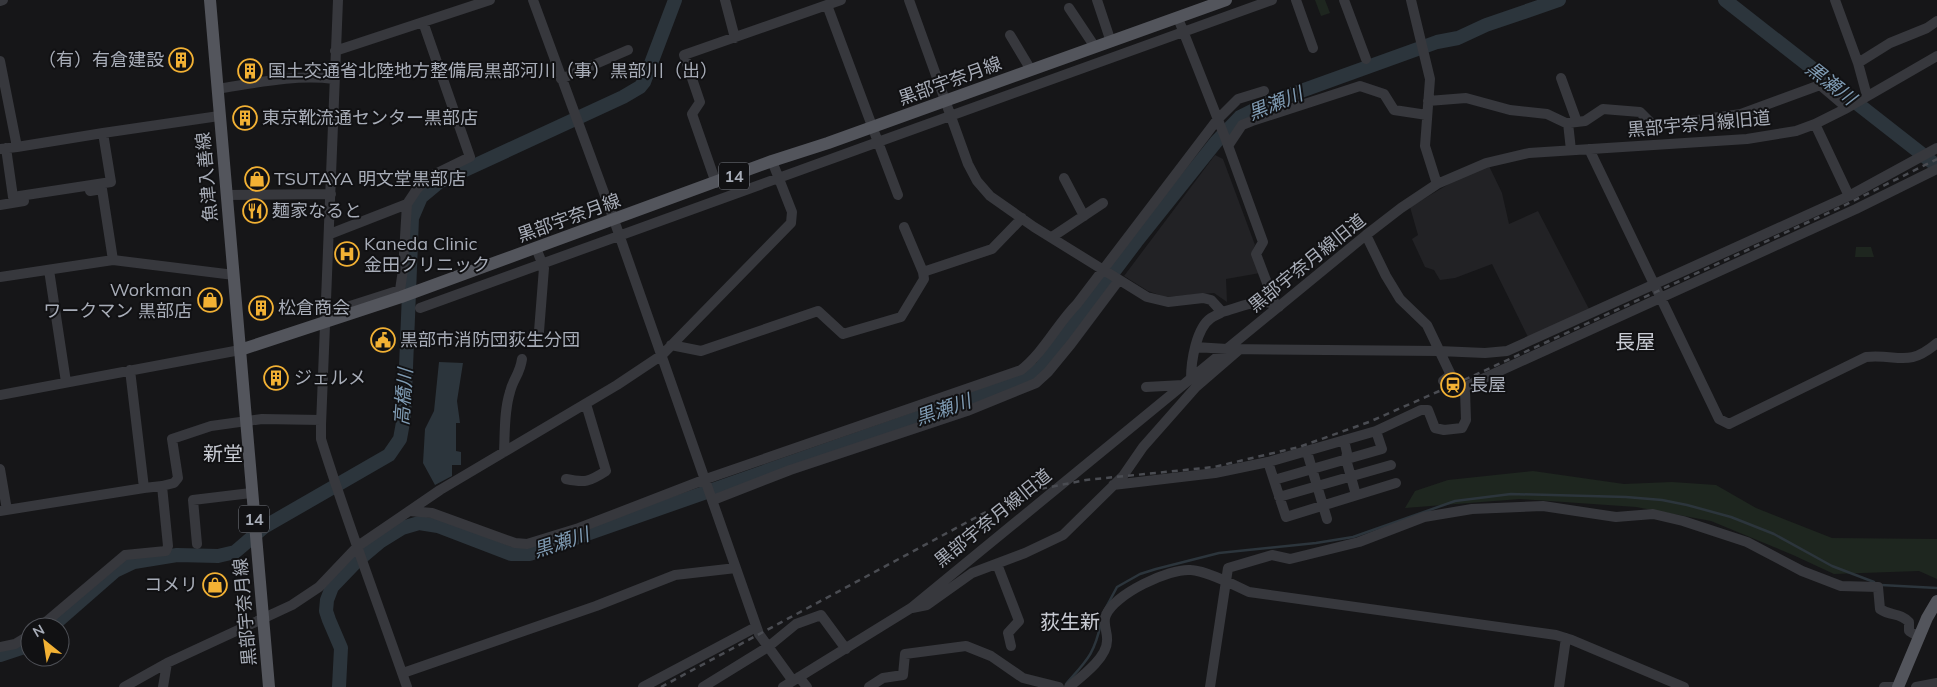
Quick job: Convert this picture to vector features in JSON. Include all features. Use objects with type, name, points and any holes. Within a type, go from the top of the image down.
[{"type":"main road","name":"魚津入善線","points":[[210,0],[240,350]]},
{"type":"main road","name":"黒部宇奈月線","points":[[269,687],[240,350],[325,318],[536,248],[772,161],[1226,0]]},
{"type":"main road","points":[[1898,687],[1927,618],[1937,601]]},
{"type":"street","points":[[338,0],[321,420],[322,439],[333,479],[408,687]]},
{"type":"street","points":[[335,50],[490,0]]},
{"type":"street","points":[[533,0],[614,220],[714,502],[756,627],[768,647],[796,679],[807,687]]},
{"type":"street","points":[[725,0],[735,38]]},
{"type":"street","points":[[716,183],[692,114],[700,102],[684,55],[841,0]]},
{"type":"street","points":[[910,0],[968,164],[990,196],[1147,297],[1168,302],[1203,298],[1211,300],[1222,312]]},
{"type":"street","points":[[1097,0],[1112,42]]},
{"type":"street","points":[[420,308],[1272,0]]},
{"type":"street","points":[[1296,0],[1314,48]]},
{"type":"street","points":[[1344,0],[1366,59]]},
{"type":"street","points":[[1411,0],[1430,79],[1425,146],[1438,184]]},
{"type":"street","points":[[1834,0],[1858,63],[1867,96]]},
{"type":"street","points":[[827,5],[898,195]]},
{"type":"street","points":[[1068,8],[1096,47]]},
{"type":"street","points":[[1178,18],[1227,143],[1262,242],[1256,254],[1277,306]]},
{"type":"street","points":[[1858,63],[1890,42],[1928,28],[1937,21]]},
{"type":"street","points":[[325,318],[400,290],[407,204],[417,189],[429,178],[470,157],[423,22]]},
{"type":"street","points":[[1010,35],[1031,70]]},
{"type":"street","points":[[561,80],[628,50]]},
{"type":"street","name":"黒部宇奈月線旧道","points":[[783,687],[911,608],[1277,306],[1401,208],[1438,184],[1486,163],[1529,153],[1748,139],[1789,132],[1815,124],[1847,108],[1937,56]]},
{"type":"street","points":[[0,61],[14,197],[111,182],[103,133]]},
{"type":"street","points":[[217,88],[314,76],[334,79]]},
{"type":"street","points":[[1561,78],[1572,123],[1571,150]]},
{"type":"street","points":[[1428,101],[1466,98],[1510,110],[1547,114],[1572,123],[1585,121],[1603,109],[1640,112],[1654,126],[1741,114],[1820,85],[1847,108]]},
{"type":"street","points":[[1227,143],[1242,125],[1360,86],[1384,94],[1394,110],[1427,115]]},
{"type":"street","points":[[409,511],[432,513],[515,543],[528,544],[1021,370],[1030,362],[1065,315],[1077,304],[1218,122],[1238,100],[1264,91]]},
{"type":"street","points":[[8,148],[220,116]]},
{"type":"street","points":[[1815,124],[1849,196]]},
{"type":"street","points":[[1589,149],[1719,419],[1729,424],[1866,357],[1880,356],[1907,360],[1925,353],[1937,343]]},
{"type":"street","points":[[1195,348],[1485,353],[1507,351],[1849,196],[1936,149]]},
{"type":"street","points":[[124,687],[167,663],[292,605],[318,587],[359,549],[440,490],[617,386],[662,355],[791,223],[792,212],[772,161]]},
{"type":"street","points":[[1113,485],[1215,473],[1268,462],[1376,431],[1421,410],[1428,410],[1435,428],[1444,430],[1462,428],[1466,420],[1465,390],[1469,385],[1934,173]]},
{"type":"street","points":[[1064,178],[1084,216]]},
{"type":"street","points":[[0,205],[102,189],[113,260]]},
{"type":"street","points":[[226,195],[331,194]]},
{"type":"street","points":[[1052,237],[1103,203]]},
{"type":"street","points":[[330,234],[407,204]]},
{"type":"street","points":[[923,272],[992,249],[1022,218]]},
{"type":"street","points":[[671,345],[701,351],[818,311],[843,334],[901,317],[924,279],[923,272],[904,227]]},
{"type":"street","points":[[1366,235],[1386,276],[1400,299],[1427,325],[1450,373],[1443,381]]},
{"type":"street","points":[[536,248],[544,268],[538,344]]},
{"type":"street","points":[[0,277],[113,260],[234,275]]},
{"type":"street","points":[[49,270],[66,382]]},
{"type":"street","points":[[714,502],[790,470],[967,411],[1036,383],[1048,372],[1065,351],[1118,279]]},
{"type":"street","points":[[1146,386],[1187,382],[1195,348],[1202,330],[1210,319],[1222,312],[1262,302],[1277,306]]},
{"type":"street","points":[[911,608],[927,605],[972,573],[1063,535],[1123,476],[1143,447],[1196,387],[1240,349]]},
{"type":"street","points":[[0,395],[240,350]]},
{"type":"street","points":[[504,452],[507,403],[510,389],[520,371],[522,359]]},
{"type":"street","points":[[130,370],[144,488]]},
{"type":"street","points":[[566,479],[583,483],[593,480],[606,471],[586,404]]},
{"type":"street","points":[[0,468],[3,510],[174,483],[178,478],[172,439],[199,429],[262,419],[321,420]]},
{"type":"street","points":[[1274,480],[1382,449],[1376,431]]},
{"type":"street","points":[[1344,440],[1348,453],[1346,459],[1356,495]]},
{"type":"street","points":[[1307,452],[1327,519]]},
{"type":"street","points":[[1268,462],[1286,516],[1396,483]]},
{"type":"street","points":[[1279,497],[1391,465]]},
{"type":"street","points":[[52,617],[125,555],[166,550],[168,546],[162,486]]},
{"type":"street","points":[[197,544],[193,500],[251,493]]},
{"type":"street","points":[[1210,687],[1228,568],[1246,561],[1272,555],[1290,559],[1359,542],[1424,517],[1472,509],[1543,506],[1616,517],[1653,514],[1683,521],[1747,542],[1802,571],[1841,586],[1878,587],[1880,609],[1888,614],[1903,616],[1909,622],[1909,630],[1919,637]]},
{"type":"street","points":[[997,564],[1019,621],[1008,633],[1011,646]]},
{"type":"street","points":[[402,673],[596,606],[675,575],[736,568]]},
{"type":"street","points":[[1069,687],[1102,656],[1108,642],[1104,617],[1120,597],[1139,586],[1177,572],[1192,570],[1226,581],[1248,592],[1556,635],[1684,687]]},
{"type":"street","points":[[703,687],[768,647],[796,624],[821,615],[846,649]]},
{"type":"street","points":[[644,687],[756,627]]},
{"type":"street","points":[[1559,687],[1566,638]]},
{"type":"street","points":[[0,647],[20,641]]},
{"type":"street","points":[[869,687],[883,678],[903,675],[905,654],[966,646],[991,656],[1023,678],[1059,687]]},
{"type":"street","points":[[163,687],[167,663]]},
{"type":"street","points":[[1916,687],[1937,683]]},
{"type":"street","points":[[1884,687],[1893,687]]},
{"type":"shaded area","points":[[1315,0],[1325,0],[1330,13],[1321,16]]},
{"type":"shaded area","points":[[1215,155],[1223,159],[1255,245],[1251,254],[1260,273],[1226,279],[1227,302],[1214,293],[1165,297],[1148,291],[1124,276]]},
{"type":"shaded area","points":[[1489,166],[1502,193],[1509,224],[1538,211],[1589,309],[1528,337],[1492,264],[1455,278],[1440,280],[1434,270],[1425,267],[1412,239],[1418,235],[1410,207],[1459,178]]},
{"type":"shaded area","points":[[1856,247],[1871,247],[1874,257],[1855,257]]},
{"type":"shaded area","points":[[439,362],[463,363],[457,401],[460,423],[456,423],[456,451],[461,452],[461,465],[452,465],[452,476],[435,485],[423,463],[425,429],[434,411]]},
{"type":"shaded area","points":[[1533,471],[1624,484],[1672,482],[1716,485],[1756,508],[1832,538],[1937,539],[1937,579],[1919,571],[1834,574],[1711,521],[1636,507],[1520,499],[1405,508],[1415,491],[1448,480]]},
{"type":"waterway","name":"高橋川","points":[[62,617],[115,571],[134,562],[177,555],[218,556],[235,552],[264,527],[389,455],[400,439],[404,417],[412,218],[421,197],[439,182],[623,97],[640,87],[644,82],[675,0]]},
{"type":"waterway","name":"黒瀬川","points":[[339,687],[341,648],[326,611],[327,600],[332,587],[356,562],[381,541],[402,528],[419,523],[438,526],[511,554],[530,554],[1014,384],[1041,368],[1136,242],[1216,142],[1240,117],[1268,103],[1437,42],[1458,38],[1486,25],[1559,0]]},
{"type":"waterway","name":"黒瀬川","points":[[1725,0],[1937,166]]},
{"type":"waterway","points":[[1103,613],[1117,587],[1140,574],[1156,569],[1219,553],[1316,543],[1353,537],[1455,501],[1511,494],[1626,497],[1662,500],[1687,505],[1731,517],[1774,534],[1832,566],[1874,582]]},
{"type":"waterway","points":[[1881,585],[1937,588]]},
{"type":"waterway","points":[[1066,684],[1089,656],[1096,643],[1101,623]]},
{"type":"waterway","name":"高橋川","points":[[0,655],[20,648]]},
{"type":"railway","points":[[661,687],[999,505],[1040,489],[1086,480],[1214,467],[1299,447],[1369,422],[1841,207],[1937,159]]},
{"type":"place","name":"（有）有倉建設","points":[[181,60]]},
{"type":"place","name":"国土交通省北陸地方整備局黒部河川（事）黒部川（出）","points":[[250,71]]},
{"type":"place","name":"東京靴流通センター黒部店","points":[[245,118]]},
{"type":"place","name":"TSUTAYA 明文堂黒部店","points":[[257,179]]},
{"type":"place","name":"麺家なると","points":[[255,211]]},
{"type":"place","name":"Kaneda Clinic 金田クリニック","points":[[347,254]]},
{"type":"place","name":"Workman ワークマン 黒部店","points":[[210,300]]},
{"type":"place","name":"松倉商会","points":[[261,308]]},
{"type":"place","name":"黒部市消防団荻生分団","points":[[383,340]]},
{"type":"place","name":"ジェルメ","points":[[276,378]]},
{"type":"place","name":"長屋","points":[[1453,385]]},
{"type":"place","name":"コメリ","points":[[215,585]]},
{"type":"district","name":"長屋","points":[[1635,342]]},
{"type":"district","name":"新堂","points":[[223,454]]},
{"type":"district","name":"荻生新","points":[[1070,622]]}]
